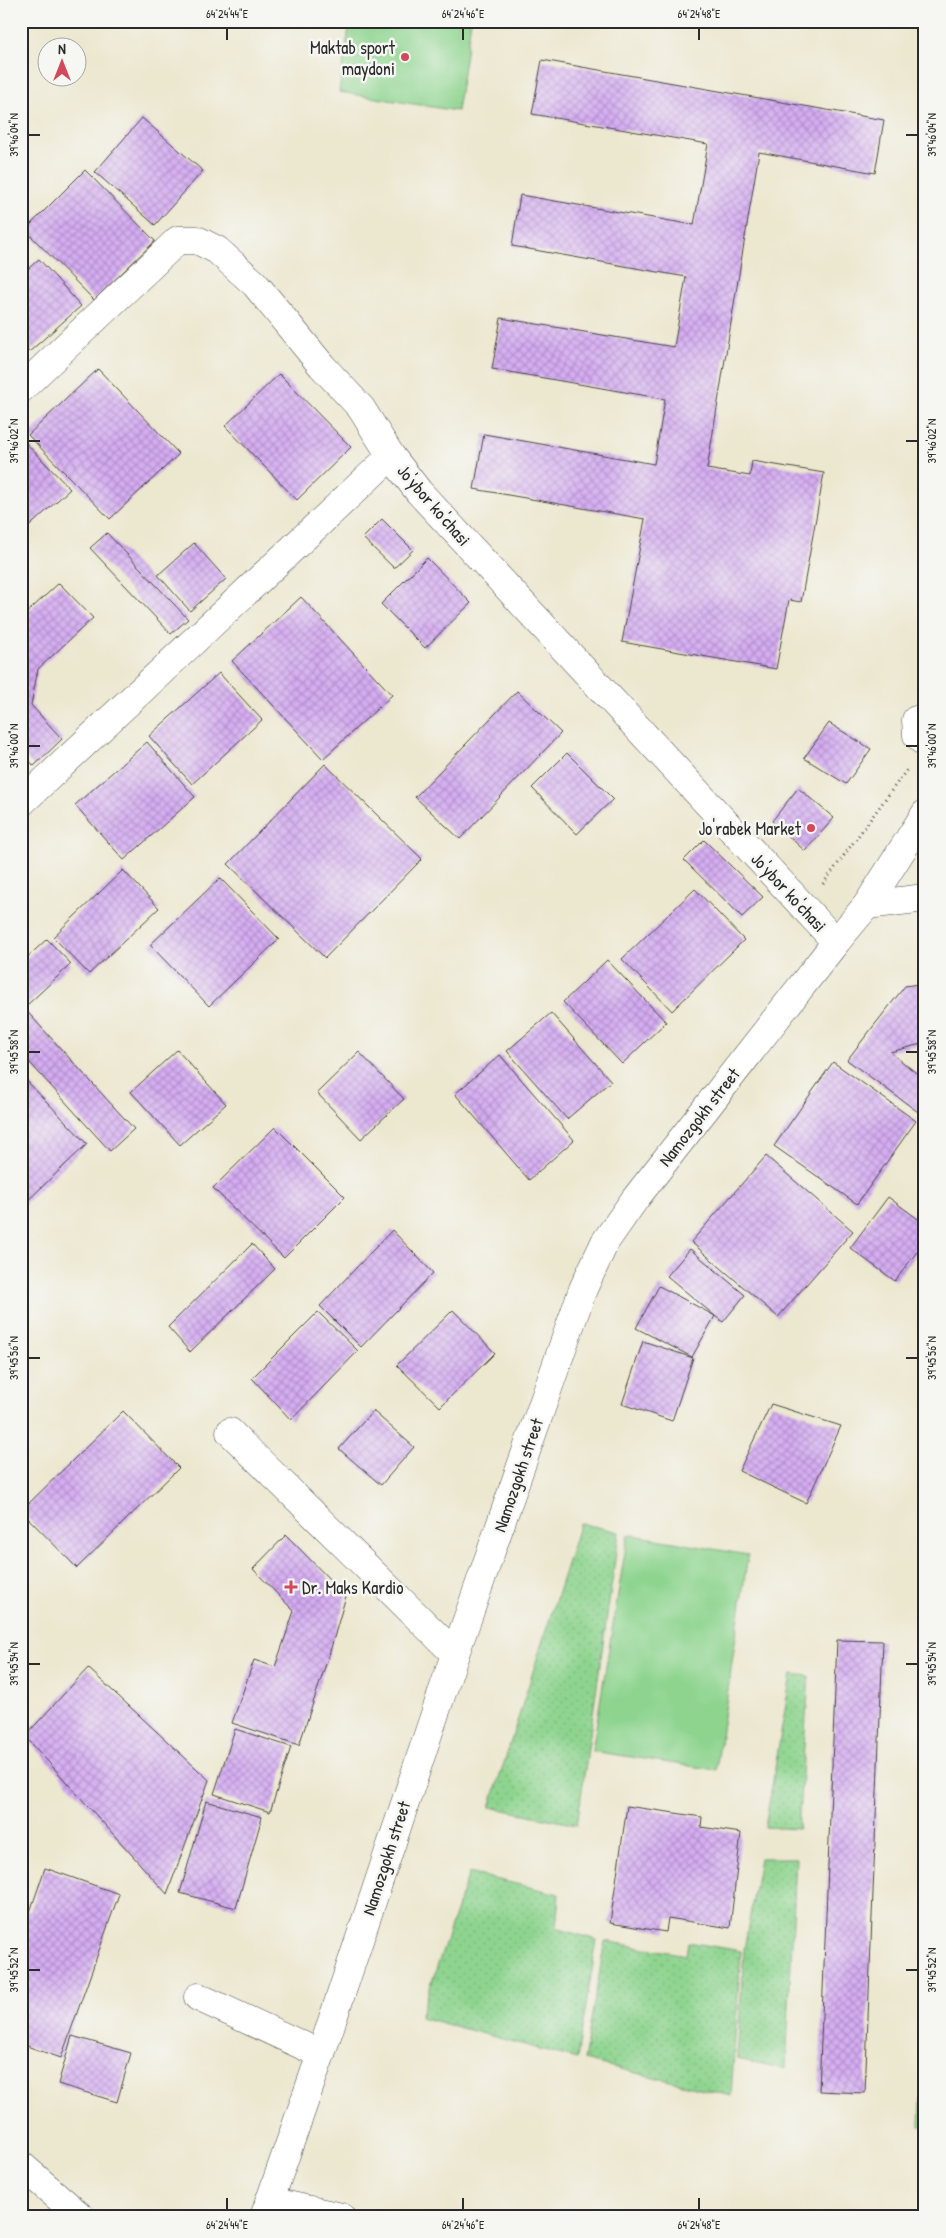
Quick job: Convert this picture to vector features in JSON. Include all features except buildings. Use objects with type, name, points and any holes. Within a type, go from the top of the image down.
[{"type":"street","name":"Jo'ybor ko'chasi","points":[[21,389],[178,240],[197,240],[217,250],[255,284],[322,366],[361,408],[391,456],[419,492],[836,942]]},
{"type":"street","points":[[21,803],[391,456]]},
{"type":"street","name":"Namozgokh street","points":[[267,2209],[455,1654],[583,1289],[605,1242],[635,1199],[867,905],[925,814]]},
{"type":"street","points":[[867,905],[925,898]]},
{"type":"street","points":[[230,1432],[455,1654]]},
{"type":"street","points":[[198,1997],[321,2054]]},
{"type":"street","points":[[21,2165],[81,2217]]},
{"type":"street","points":[[267,2209],[342,2217]]},
{"type":"path","points":[[820,887],[917,743]]},
{"type":"green space","name":"Maktab sport maydoni","points":[[350,21],[471,21],[457,111],[339,92]]},
{"type":"green space","points":[[580,1523],[619,1532],[577,1825],[490,1807]]},
{"type":"green space","points":[[628,1534],[748,1555],[716,1770],[592,1751]]},
{"type":"green space","points":[[791,1674],[809,1676],[798,1829],[765,1827]]},
{"type":"green space","points":[[760,1858],[796,1858],[786,2069],[737,2059],[744,1950]]},
{"type":"green space","points":[[469,1873],[559,1894],[556,1928],[597,1940],[577,2059],[420,2017]]},
{"type":"green space","points":[[605,1941],[686,1955],[688,1942],[741,1951],[731,2096],[584,2060]]},
{"type":"green space","points":[[925,2024],[925,2127],[920,2126]]},
{"type":"place","name":"Maktab sport maydoni","points":[[405,57]]},
{"type":"place","name":"Jo'rabek Market","points":[[811,828]]},
{"type":"place","name":"Dr. Maks Kardio","points":[[291,1587]]}]
